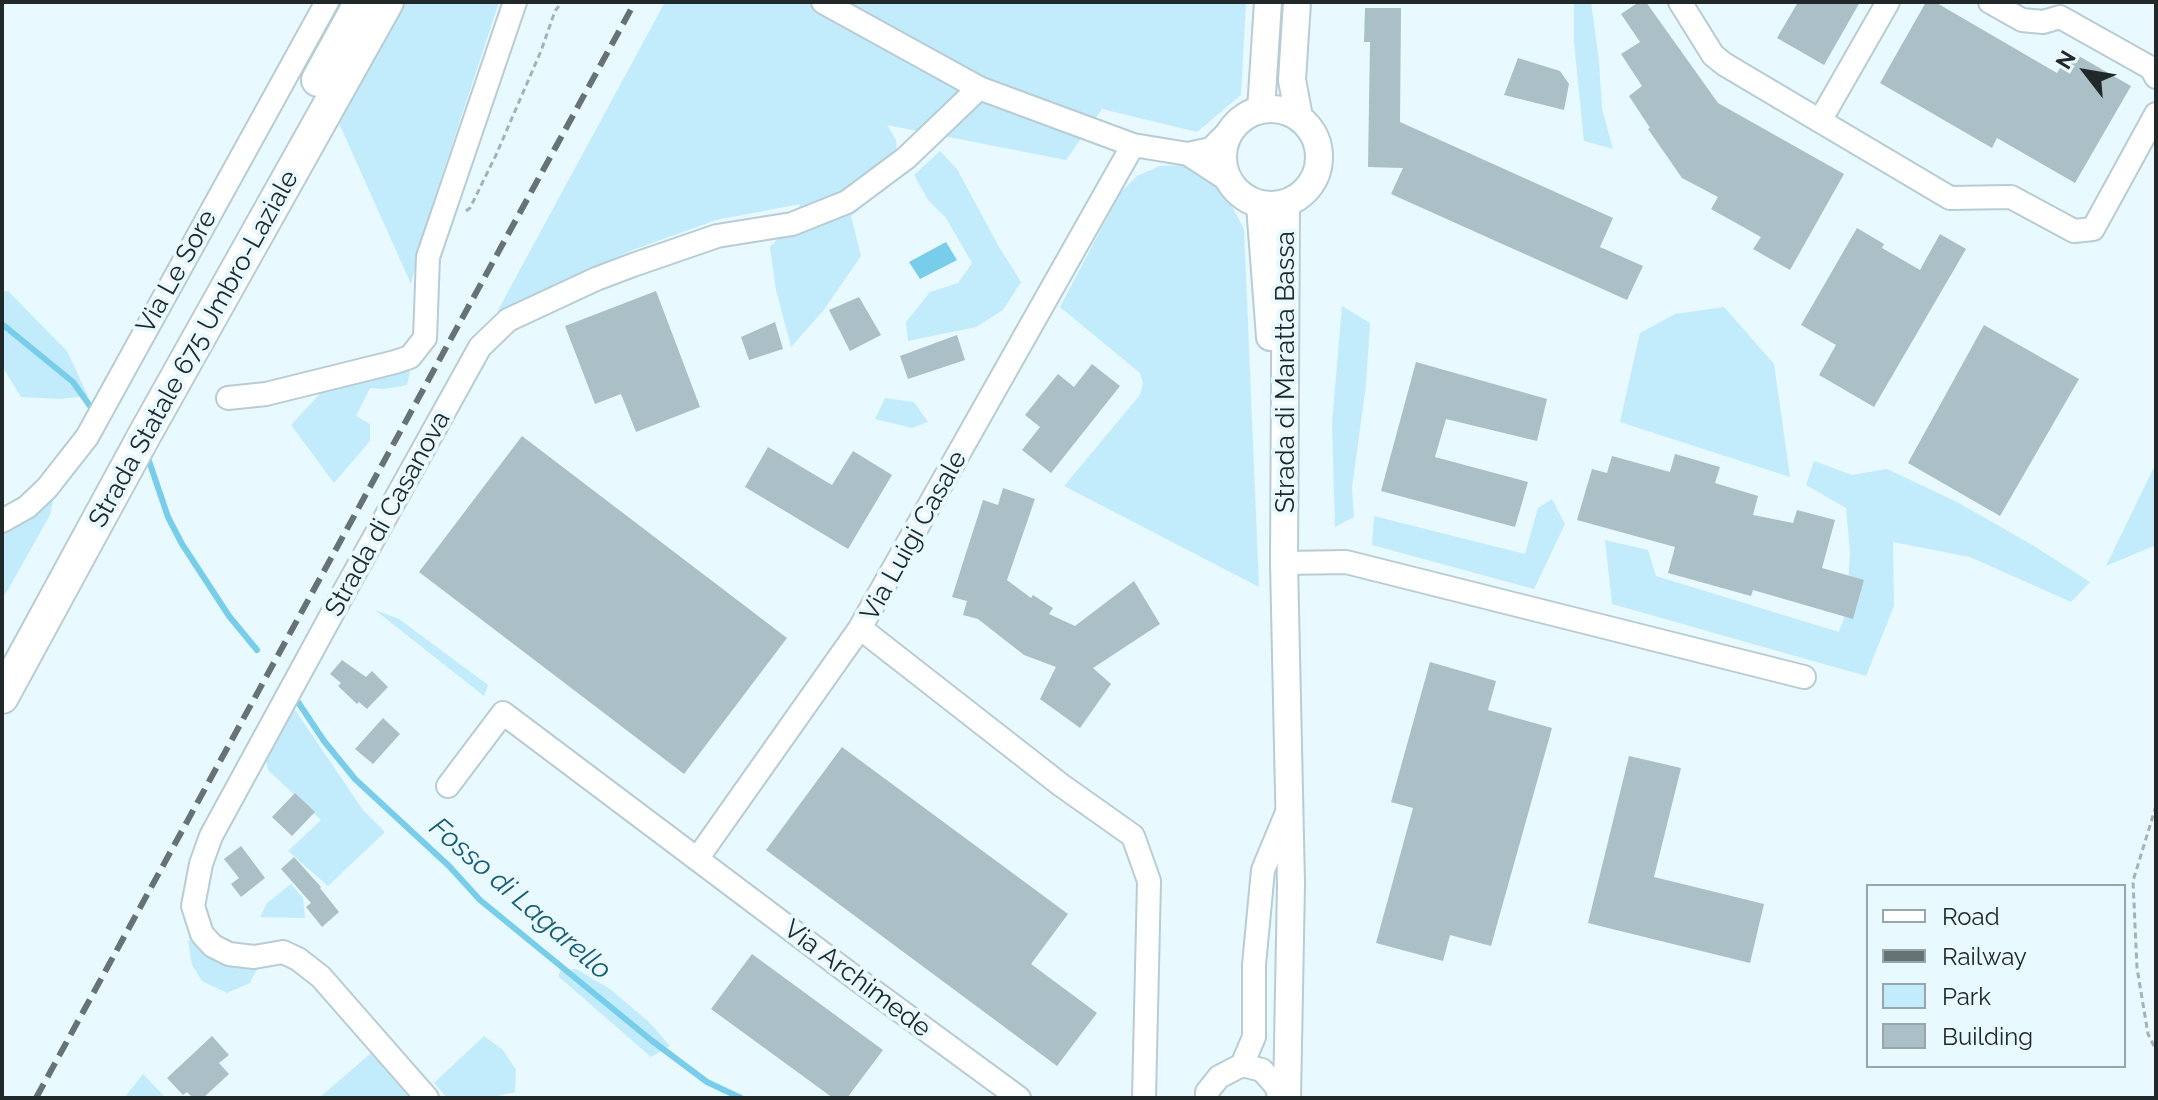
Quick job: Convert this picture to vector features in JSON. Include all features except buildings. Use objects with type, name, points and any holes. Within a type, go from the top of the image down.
[{"type":"highway","name":"Strada Statale 675 Umbro-Laziale","points":[[2,652],[361,2]]},
{"type":"highway","name":"Strada Statale 675 Umbro-Laziale","points":[[2,697],[387,2]]},
{"type":"main road","points":[[1261,110],[1268,2]]},
{"type":"main road","name":"Strada di Maratta Bassa","points":[[1228,180],[1236,191],[1273,204],[1299,197],[1310,186],[1317,172],[1320,157],[1317,142],[1310,128],[1299,117],[1292,80],[1297,2]]},
{"type":"main road","points":[[1228,180],[1223,168],[1223,154],[1231,129],[1249,114],[1261,110],[1274,108],[1299,117]]},
{"type":"main road","name":"Strada di Maratta Bassa","points":[[1273,204],[1290,805],[1287,1098]]},
{"type":"street","name":"Via Le Sore","points":[[2,521],[27,507],[47,488],[87,437],[327,2]]},
{"type":"street","points":[[228,398],[266,394],[410,357],[425,338],[428,257],[515,2]]},
{"type":"street","points":[[823,2],[979,88],[1133,145],[1188,154],[1211,149],[1231,129]]},
{"type":"street","points":[[1680,2],[1713,55],[1724,64],[1950,198],[2011,197],[2074,231],[2093,229],[2156,114]]},
{"type":"street","points":[[1821,119],[1888,2]]},
{"type":"street","points":[[1990,2],[2022,20],[2043,22],[2060,17],[2151,68],[2156,77]]},
{"type":"street","name":"Strada di Casanova","points":[[427,1098],[321,977],[283,952],[254,957],[229,954],[213,946],[202,934],[193,906],[201,864],[211,836],[344,592],[480,347],[508,320],[633,265],[717,236],[792,224],[847,202],[906,158],[979,88]]},
{"type":"street","name":"Via Luigi Casale","points":[[1133,145],[860,628],[1061,785],[1133,836],[1149,881],[1144,1098]]},
{"type":"street","points":[[1188,154],[1228,180]]},
{"type":"street","points":[[1285,552],[1346,562],[1804,677]]},
{"type":"street","points":[[697,859],[860,628]]},
{"type":"street","name":"Via Archimede","points":[[448,786],[503,713],[1019,1098]]},
{"type":"street","name":"Strada di Maratta Bassa","points":[[1242,1065],[1254,1037],[1254,965],[1263,870],[1290,805]]},
{"type":"street","points":[[1207,1098],[1207,1092],[1219,1077],[1242,1065],[1262,1070],[1276,1086],[1280,1098]]},
{"type":"path","points":[[441,220],[455,219],[470,208],[518,108],[555,11],[562,2]]},
{"type":"path","points":[[2156,806],[2133,881],[2137,968],[2148,1034],[2156,1050]]},
{"type":"green space","points":[[406,2],[499,2],[424,230],[411,284],[338,121]]},
{"type":"green space","points":[[665,2],[1246,2],[1241,95],[1197,132],[1102,109],[1066,160],[887,125],[896,140],[899,177],[851,216],[861,256],[823,311],[791,347],[776,290],[770,247],[793,223],[800,204],[716,220],[630,251],[497,312]]},
{"type":"green space","points":[[1574,2],[1591,2],[1602,109],[1613,149],[1584,141],[1574,42]]},
{"type":"green space","points":[[940,151],[957,169],[1021,282],[1003,310],[976,327],[908,341],[906,322],[930,292],[958,283],[972,263],[946,218],[928,200],[914,175]]},
{"type":"green space","points":[[1182,165],[1207,176],[1228,199],[1244,229],[1259,587],[1064,486],[1140,395],[1143,383],[1140,373],[1060,307],[1120,193],[1137,176],[1160,166]]},
{"type":"green space","points":[[2,291],[8,291],[67,351],[88,396],[60,399],[21,397],[2,366]]},
{"type":"green space","points":[[1342,306],[1370,323],[1366,385],[1352,487],[1354,517],[1335,527],[1332,423]]},
{"type":"green space","points":[[1724,307],[1774,364],[1790,477],[1620,422],[1640,333],[1675,314]]},
{"type":"green space","points":[[411,367],[407,385],[370,388],[356,416],[370,424],[370,441],[334,483],[291,425],[328,385]]},
{"type":"green space","points":[[885,398],[914,402],[928,422],[912,428],[875,419]]},
{"type":"green space","points":[[1814,461],[1852,475],[1887,469],[1957,502],[2090,582],[2071,602],[1970,557],[1893,542],[1894,606],[1866,676],[1612,604],[1605,540],[1648,550],[1656,576],[1839,632],[1846,612],[1850,553],[1846,508],[1806,485]]},
{"type":"green space","points":[[2156,463],[2156,545],[2106,566]]},
{"type":"green space","points":[[54,496],[50,515],[5,595],[2,587],[2,530]]},
{"type":"green space","points":[[1552,499],[1565,524],[1534,589],[1372,545],[1374,516],[1525,554],[1538,508]]},
{"type":"green space","points":[[375,610],[399,619],[488,685],[484,696]]},
{"type":"green space","points":[[293,707],[363,810],[385,832],[328,886],[288,851],[321,820],[268,770],[264,751]]},
{"type":"green space","points":[[291,884],[303,898],[305,918],[260,917],[267,903]]},
{"type":"green space","points":[[188,940],[218,948],[259,965],[250,983],[227,993],[202,981],[192,965]]},
{"type":"green space","points":[[576,969],[610,989],[649,1022],[670,1046],[651,1057],[558,976],[561,970]]},
{"type":"green space","points":[[484,1036],[503,1050],[516,1070],[515,1092],[489,1098],[447,1098],[434,1083]]},
{"type":"green space","points":[[371,1053],[410,1098],[319,1098]]},
{"type":"green space","points":[[143,1074],[163,1095],[167,1098],[124,1098]]},
{"type":"water","points":[[946,242],[957,260],[920,279],[909,262]]},
{"type":"waterway","name":"Fosso di Lagarello","points":[[2,324],[73,382],[90,406]]},
{"type":"waterway","name":"Fosso di Lagarello","points":[[149,461],[168,517],[182,544],[229,616],[257,650]]},
{"type":"waterway","name":"Fosso di Lagarello","points":[[298,702],[355,779],[449,866],[480,900],[651,1040],[707,1082],[741,1098]]},
{"type":"railway","points":[[36,1098],[635,2]]}]
